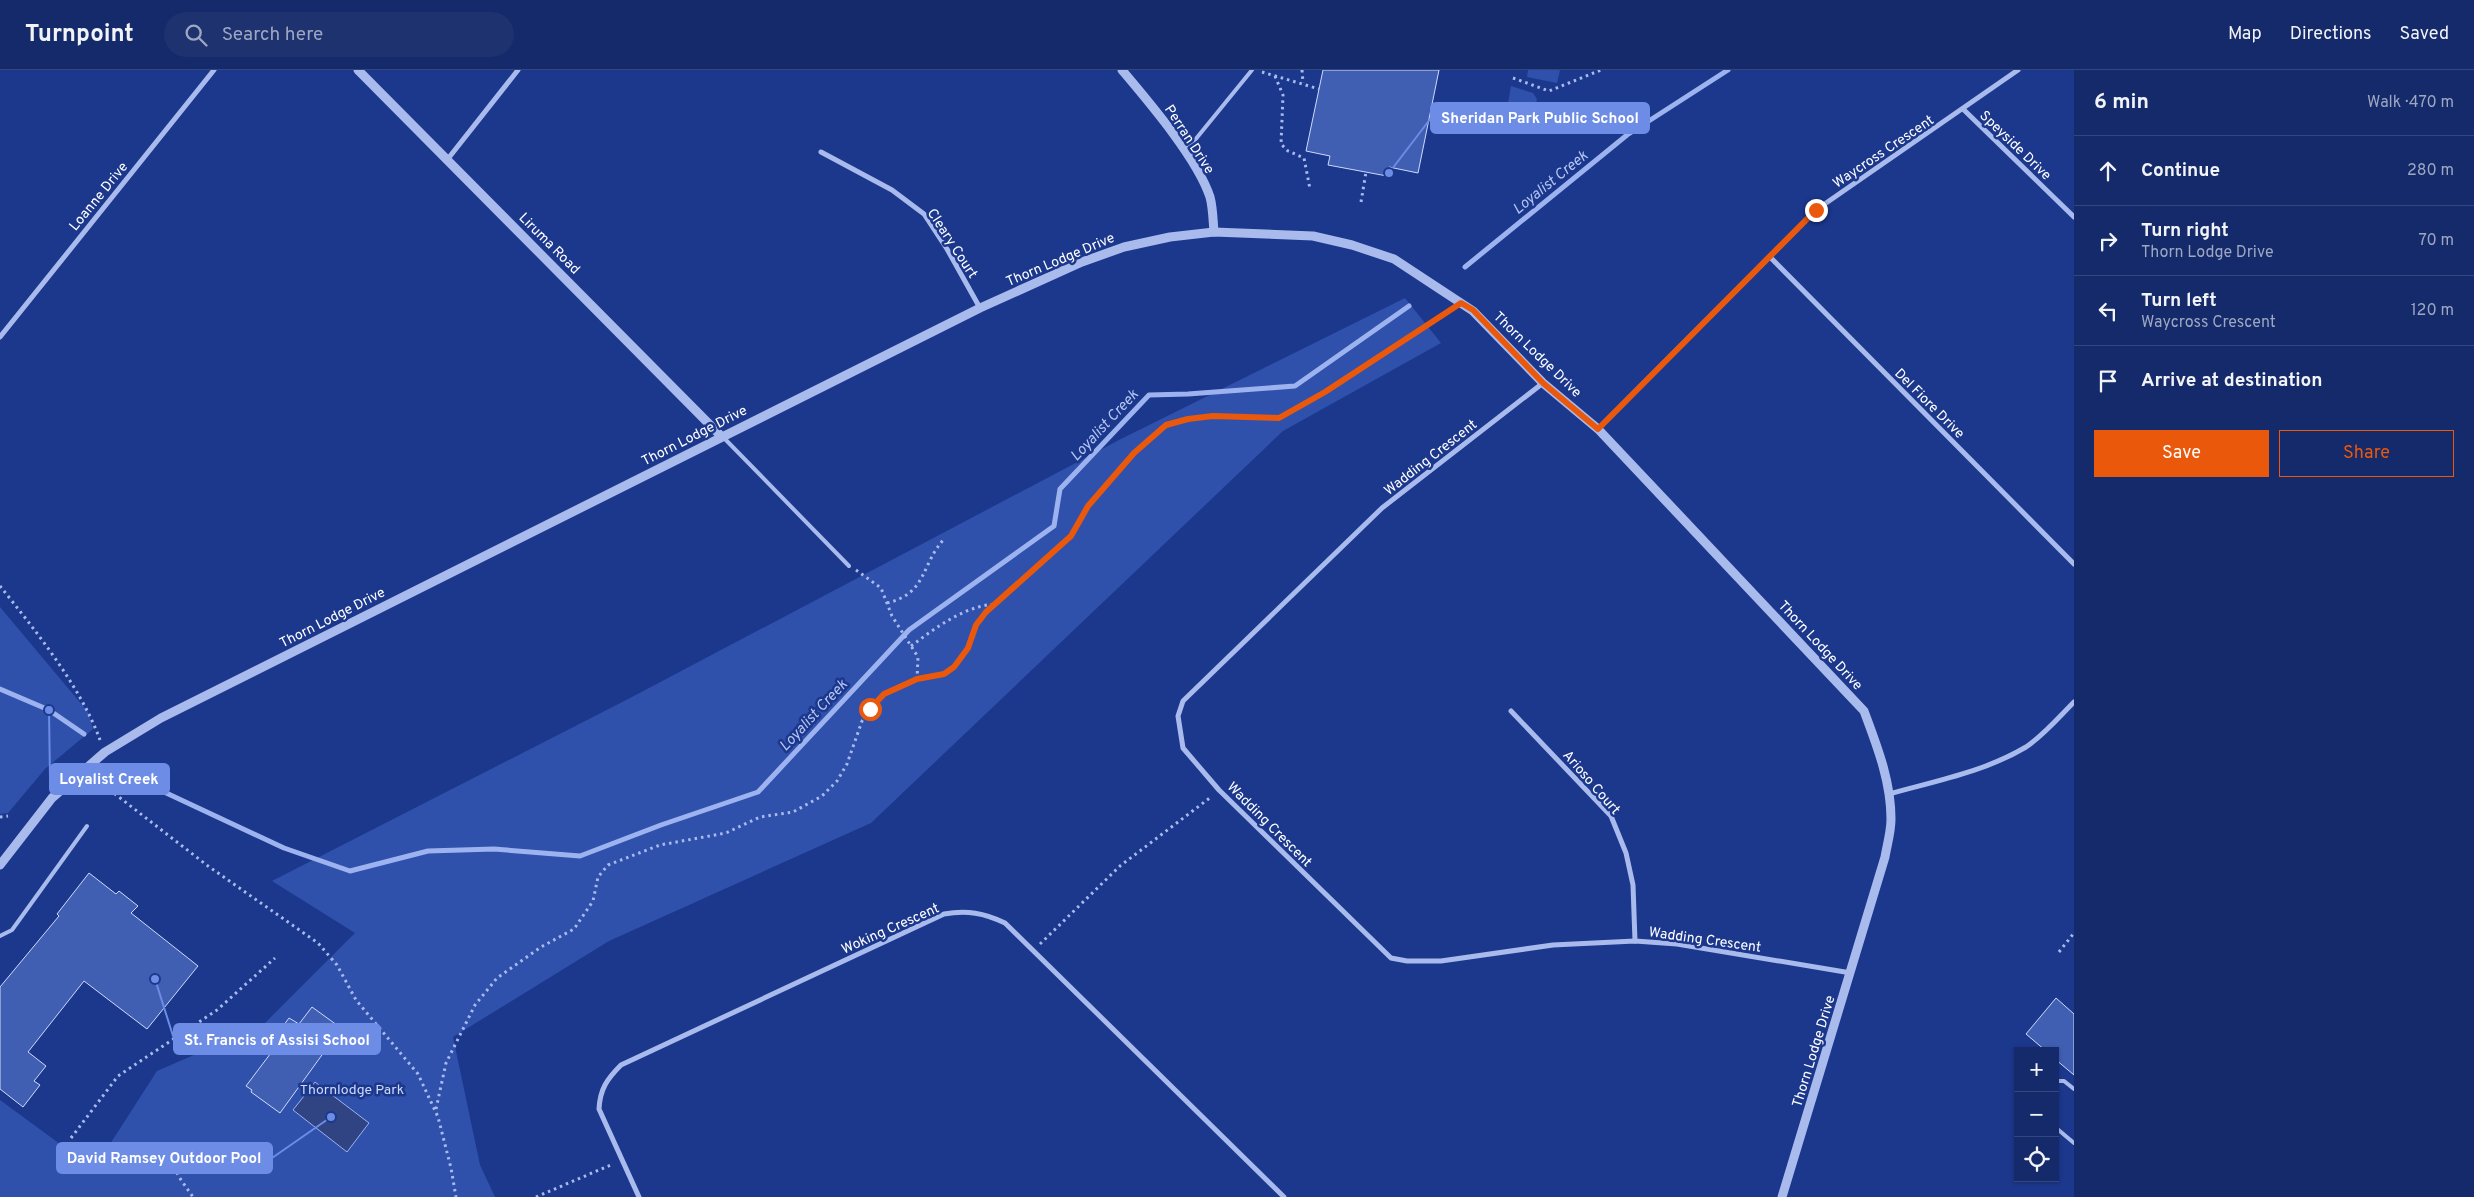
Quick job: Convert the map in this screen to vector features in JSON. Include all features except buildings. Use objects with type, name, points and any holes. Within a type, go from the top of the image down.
[{"type":"street","name":"Loanne Drive","points":[[0,336],[214,70]]},
{"type":"street","name":"Liruma Road","points":[[358,70],[721,436]]},
{"type":"street","points":[[447,160],[518,70]]},
{"type":"street","name":"Perran Drive","points":[[1122,70],[1150,104],[1197,171],[1210,198],[1214,232]]},
{"type":"street","name":"Waycross Crescent","points":[[1598,429],[1816,210],[2018,70]]},
{"type":"street","name":"Speyside Drive","points":[[1963,109],[2074,217]]},
{"type":"street","name":"Cleary Court","points":[[821,152],[892,190],[924,214],[947,249],[980,308]]},
{"type":"street","name":"Thorn Lodge Drive","points":[[0,865],[40,812],[87,768],[105,752],[161,718],[980,308],[1082,262],[1124,247],[1170,237],[1214,232],[1313,236],[1352,245],[1394,259],[1473,310],[1543,383],[1598,429],[1864,711],[1882,757],[1889,794],[1891,820],[1885,857],[1852,973],[1782,1197]]},
{"type":"street","name":"Del Fiore Drive","points":[[1770,257],[2074,564]]},
{"type":"street","name":"Wadding Crescent","points":[[1543,383],[1382,508],[1183,700],[1178,716],[1183,748],[1219,790],[1391,958],[1407,961],[1441,961],[1553,945],[1635,940],[1677,944],[1852,973]]},
{"type":"street","points":[[1889,794],[1974,771],[2003,758],[2027,746],[2074,702]]},
{"type":"street","name":"Arioso Court","points":[[1512,711],[1610,816],[1626,853],[1633,885],[1635,940]]},
{"type":"street","name":"Woking Crescent","points":[[639,1197],[600,1109],[600,1094],[608,1078],[622,1065],[944,914],[960,911],[986,914],[1005,923],[1284,1197]]},
{"type":"lane","points":[[1184,152],[1253,70]]},
{"type":"lane","points":[[721,436],[849,566]]},
{"type":"lane","points":[[0,936],[12,930],[87,826]]},
{"type":"lane","points":[[2059,1081],[2064,1081],[2074,1090]]},
{"type":"lane","points":[[2059,1130],[2074,1143]]},
{"type":"path","points":[[1253,70],[1319,89]]},
{"type":"path","points":[[1302,70],[1303,83]]},
{"type":"path","points":[[1513,78],[1549,90],[1601,70]]},
{"type":"path","points":[[1275,76],[1283,95],[1281,144],[1288,151],[1304,158],[1310,189]]},
{"type":"path","points":[[1361,202],[1366,172]]},
{"type":"path","points":[[436,1109],[446,1063],[475,1005],[497,978],[542,947],[574,929],[594,901],[598,877],[608,865],[660,845],[726,834],[760,817],[793,812],[822,796],[837,781],[848,764],[862,721],[870,709],[884,694],[917,679],[944,674],[954,667],[968,648],[976,625],[996,604],[1071,536],[1088,506],[1134,453],[1166,425],[1188,419],[1213,416],[1279,418],[1325,392],[1461,303]]},
{"type":"path","points":[[887,604],[902,599],[920,583],[933,551],[945,538]]},
{"type":"path","points":[[849,566],[881,588],[892,616],[918,657],[917,679]]},
{"type":"path","points":[[0,586],[31,625],[75,691],[97,731],[105,752]]},
{"type":"path","points":[[912,646],[958,615],[982,605],[996,604]]},
{"type":"path","points":[[87,768],[114,794],[208,866],[318,943],[337,965],[356,1000],[418,1074],[436,1109],[451,1168],[456,1197]]},
{"type":"path","points":[[1034,950],[1120,866],[1219,790]]},
{"type":"path","points":[[0,817],[8,816]]},
{"type":"path","points":[[2059,952],[2074,933]]},
{"type":"path","points":[[71,1138],[118,1076],[217,1010],[275,958]]},
{"type":"path","points":[[163,1143],[178,1177],[193,1197]]},
{"type":"path","points":[[536,1197],[622,1160]]},
{"type":"green space","points":[[1528,70],[1560,70],[1557,83],[1527,77]]},
{"type":"green space","points":[[1511,86],[1533,93],[1537,99],[1531,122],[1506,115]]},
{"type":"green space","name":"Thornlodge Park","points":[[1405,298],[1441,343],[1283,431],[871,823],[609,941],[453,1037],[480,1165],[495,1197],[0,1197],[0,1100],[94,1169],[157,1071],[263,1025],[355,933],[272,881],[632,697],[1121,439]]},
{"type":"green space","points":[[0,607],[88,712],[93,729],[45,769],[8,813],[0,814]]},
{"type":"shaded area","points":[[315,1082],[369,1123],[347,1152],[293,1110]]},
{"type":"waterway","name":"Loyalist Creek","points":[[1465,267],[1627,135],[1728,70]]},
{"type":"waterway","name":"Loyalist Creek","points":[[130,771],[147,784],[284,848],[350,871],[428,851],[494,849],[580,856],[661,825],[758,792],[909,630],[1054,526],[1060,489],[1149,395],[1295,386],[1409,306]]},
{"type":"waterway","name":"Loyalist Creek","points":[[0,689],[49,710],[84,734]]},
{"type":"place","name":"Sheridan Park Public School","points":[[1389,173]]},
{"type":"place","name":"Loyalist Creek","points":[[49,710]]},
{"type":"place","name":"St. Francis of Assisi School","points":[[155,979]]},
{"type":"place","name":"David Ramsey Outdoor Pool","points":[[331,1117]]},
{"type":"route","points":[[870,709],[884,694],[917,679],[944,674],[954,667],[968,648],[976,625],[986,612],[1071,536],[1088,506],[1134,453],[1166,425],[1188,419],[1213,416],[1279,418],[1325,392],[1461,303],[1473,310],[1543,383],[1598,429],[1816,210]]}]
